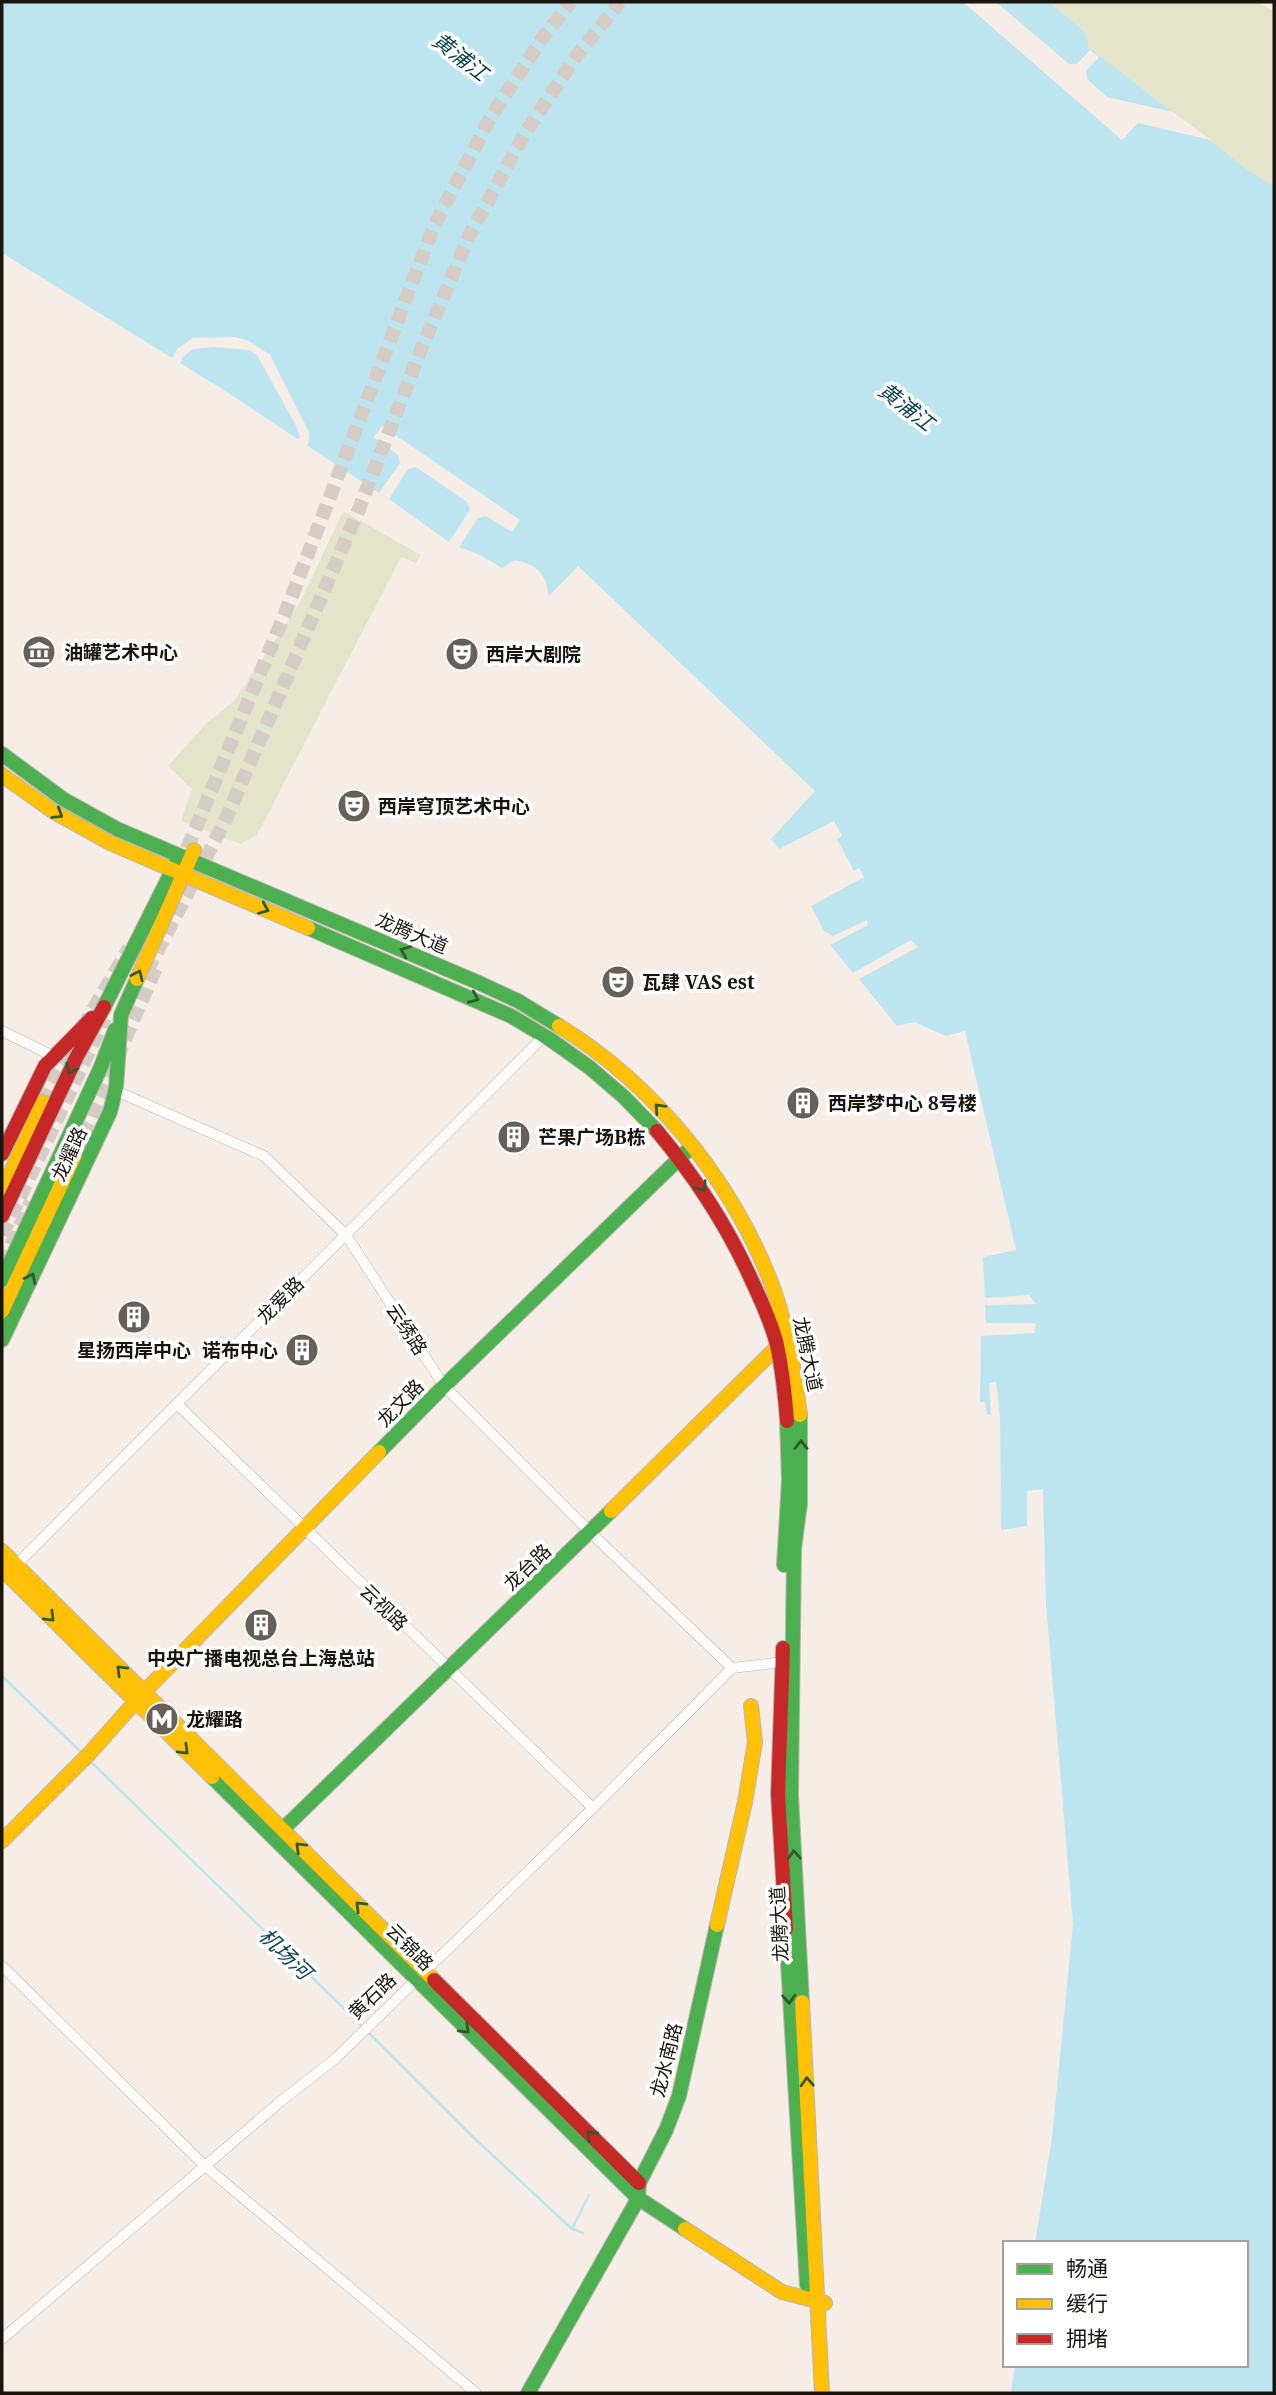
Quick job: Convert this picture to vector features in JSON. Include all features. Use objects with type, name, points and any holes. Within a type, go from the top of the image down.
[{"type":"main road","name":"龙腾大道","points":[[2,754],[40,783],[117,829],[188,855],[477,982],[538,1013],[577,1037],[630,1079],[697,1144],[752,1241],[773,1288],[786,1337],[785,1405],[789,1456],[787,1661],[791,1795],[822,2393]]},
{"type":"main road","name":"龙腾大道","points":[[2,775],[81,828],[110,843],[470,996],[545,1035],[585,1063],[619,1091],[681,1156],[730,1232],[769,1319],[786,1337]]},
{"type":"main road","name":"龙耀路","points":[[2,1216],[76,1058],[188,855]]},
{"type":"main road","name":"龙耀路","points":[[2,1280],[100,1069],[178,872]]},
{"type":"main road","name":"龙耀路","points":[[2,1154],[34,1084],[53,1056],[88,1023],[121,976]]},
{"type":"main road","name":"龙耀路","points":[[2,1340],[110,1112],[117,1091],[118,1031],[121,1015]]},
{"type":"main road","points":[[2,1191],[43,1102]]},
{"type":"main road","name":"龙文路","points":[[2,1841],[444,1386],[681,1156],[697,1144]]},
{"type":"main road","points":[[2,1311],[75,1155]]},
{"type":"main road","name":"龙台路","points":[[282,1830],[590,1532],[786,1337]]},
{"type":"main road","name":"云锦路","points":[[2,1551],[9,1567],[638,2191],[782,2292],[817,2301]]},
{"type":"main road","name":"云锦路","points":[[140,1697],[282,1830],[421,1976]]},
{"type":"main road","name":"龙水南路","points":[[528,2393],[638,2191],[666,2130],[684,2077],[745,1802],[755,1742],[751,1706]]},
{"type":"main road","name":"龙腾大道","points":[[813,2393],[817,2301]]},
{"type":"street","points":[[2,1031],[53,1056]]},
{"type":"street","name":"龙爱路","points":[[9,1567],[177,1404],[545,1035]]},
{"type":"street","name":"云绣路","points":[[117,1091],[264,1156],[346,1235],[444,1386],[590,1532],[732,1668]]},
{"type":"street","name":"云视路","points":[[177,1404],[593,1808]]},
{"type":"street","points":[[732,1668],[787,1661]]},
{"type":"street","name":"黄石路","points":[[2,2339],[351,2043],[593,1808],[732,1668]]},
{"type":"street","points":[[2,1966],[205,2166],[476,2393]]},
{"type":"green space","points":[[1049,2],[1256,2],[1274,11],[1274,186],[1248,170],[1088,48],[1085,32]]},
{"type":"green space","points":[[343,511],[421,555],[416,563],[401,557],[257,835],[240,844],[181,821],[192,789],[168,766],[207,723],[234,701],[300,603]]},
{"type":"water","name":"黄浦江","points":[[2,2],[1049,2],[1085,32],[1089,48],[1248,170],[1274,186],[1274,2393],[1011,2393],[1015,2367],[1248,2367],[1248,2241],[1035,2241],[1052,2138],[1073,1924],[1046,1604],[1043,1489],[1027,1491],[1027,1526],[1001,1530],[1000,1416],[996,1382],[989,1383],[991,1415],[987,1414],[985,1402],[980,1402],[981,1336],[1035,1333],[1036,1323],[986,1323],[985,1305],[1036,1304],[1029,1295],[985,1298],[983,1257],[1016,1250],[965,1031],[946,1036],[914,1022],[897,1026],[859,979],[918,947],[911,940],[853,973],[830,945],[868,925],[867,920],[833,936],[824,931],[811,906],[864,877],[859,868],[854,871],[837,839],[842,836],[834,821],[779,849],[771,839],[815,791],[578,566],[549,596],[545,581],[535,567],[514,560],[502,568],[459,547],[478,518],[486,516],[512,532],[520,520],[382,426],[374,437],[398,455],[400,463],[379,493],[219,387],[2,253]]},
{"type":"water","points":[[416,467],[467,502],[470,510],[449,542],[389,499],[408,469]]},
{"type":"pier","points":[[963,2],[996,2],[1069,64],[1077,64],[1090,50],[1099,57],[1086,71],[1087,79],[1107,97],[1173,112],[1211,140],[1138,123],[1122,140]]},
{"type":"pier","points":[[235,337],[249,341],[270,355],[309,432],[306,448],[297,442],[300,436],[295,424],[257,355],[249,350],[214,347],[193,349],[184,356],[178,366],[171,361],[177,349],[193,338]]},
{"type":"waterway","name":"机场河","points":[[2,1676],[83,1754]]},
{"type":"waterway","name":"机场河","points":[[90,1761],[363,2027]]},
{"type":"waterway","name":"机场河","points":[[368,2032],[474,2138],[572,2229],[583,2233]]},
{"type":"waterway","name":"机场河","points":[[572,2229],[589,2195]]},
{"type":"tunnel","points":[[179,868],[286,611],[434,226],[489,120],[543,37],[571,2]]},
{"type":"tunnel","points":[[147,971],[225,821],[359,509],[469,236],[524,135],[575,58],[620,2]]},
{"type":"tunnel","points":[[43,1102],[70,1049],[129,948]]},
{"type":"tunnel","points":[[75,1155],[158,963]]},
{"type":"tunnel","points":[[2,1235],[105,1018]]},
{"type":"tunnel","points":[[2,1264],[31,1202]]},
{"type":"traffic: fast","points":[[2,754],[63,799],[117,829],[477,982],[518,1001],[559,1026]]},
{"type":"traffic: fast","points":[[104,1007],[176,863]]},
{"type":"traffic: fast","points":[[308,928],[511,1016],[589,1067],[624,1097],[657,1131]]},
{"type":"traffic: fast","points":[[2,1340],[110,1112],[116,1088],[121,1015],[137,979]]},
{"type":"traffic: fast","points":[[2,1280],[100,1069],[115,1030]]},
{"type":"traffic: fast","points":[[379,1452],[686,1152]]},
{"type":"traffic: fast","points":[[800,1415],[800,1504],[794,1549],[791,1795],[802,2002]]},
{"type":"traffic: fast","points":[[784,1565],[789,1480],[787,1421]]},
{"type":"traffic: fast","points":[[282,1830],[611,1511]]},
{"type":"traffic: fast","points":[[212,1777],[638,2198],[685,2229]]},
{"type":"traffic: fast","points":[[528,2393],[634,2206],[638,2198],[639,2183],[666,2130],[679,2096],[717,1925]]},
{"type":"traffic: fast","points":[[786,1929],[807,2285]]},
{"type":"traffic: slow","points":[[2,775],[54,812],[110,843],[308,928]]},
{"type":"traffic: slow","points":[[137,979],[194,850]]},
{"type":"traffic: slow","points":[[559,1026],[594,1050],[658,1106],[712,1173],[735,1209],[755,1246],[777,1300],[790,1349],[800,1415]]},
{"type":"traffic: slow","points":[[2,1191],[43,1102]]},
{"type":"traffic: slow","points":[[2,1311],[75,1155]]},
{"type":"traffic: slow","points":[[611,1511],[795,1329]]},
{"type":"traffic: slow","points":[[2,1841],[379,1452]]},
{"type":"traffic: slow","points":[[2,1551],[434,1980]]},
{"type":"traffic: slow","points":[[2,1569],[212,1777]]},
{"type":"traffic: slow","points":[[717,1925],[745,1802],[755,1742],[751,1706]]},
{"type":"traffic: slow","points":[[802,2002],[822,2393]]},
{"type":"traffic: slow","points":[[685,2229],[782,2292],[825,2303]]},
{"type":"traffic: jam","points":[[2,1216],[76,1058],[104,1007]]},
{"type":"traffic: jam","points":[[2,1154],[45,1066],[92,1018]]},
{"type":"traffic: jam","points":[[657,1131],[710,1203],[759,1295],[776,1341],[787,1421]]},
{"type":"traffic: jam","points":[[783,1648],[778,1794],[786,1929]]},
{"type":"traffic: jam","points":[[434,1980],[639,2183]]},
{"type":"place","name":"油罐艺术中心","points":[[39,652]]},
{"type":"place","name":"西岸大剧院","points":[[462,654]]},
{"type":"place","name":"西岸穹顶艺术中心","points":[[354,806]]},
{"type":"place","name":"瓦肆 VAS est","points":[[618,982]]},
{"type":"place","name":"西岸梦中心 8号楼","points":[[803,1103]]},
{"type":"place","name":"芒果广场B栋","points":[[514,1137]]},
{"type":"place","name":"星扬西岸中心","points":[[134,1317]]},
{"type":"place","name":"诺布中心","points":[[302,1350]]},
{"type":"place","name":"中央广播电视总台上海总站","points":[[261,1625]]},
{"type":"place","name":"龙耀路","points":[[162,1719]]}]
